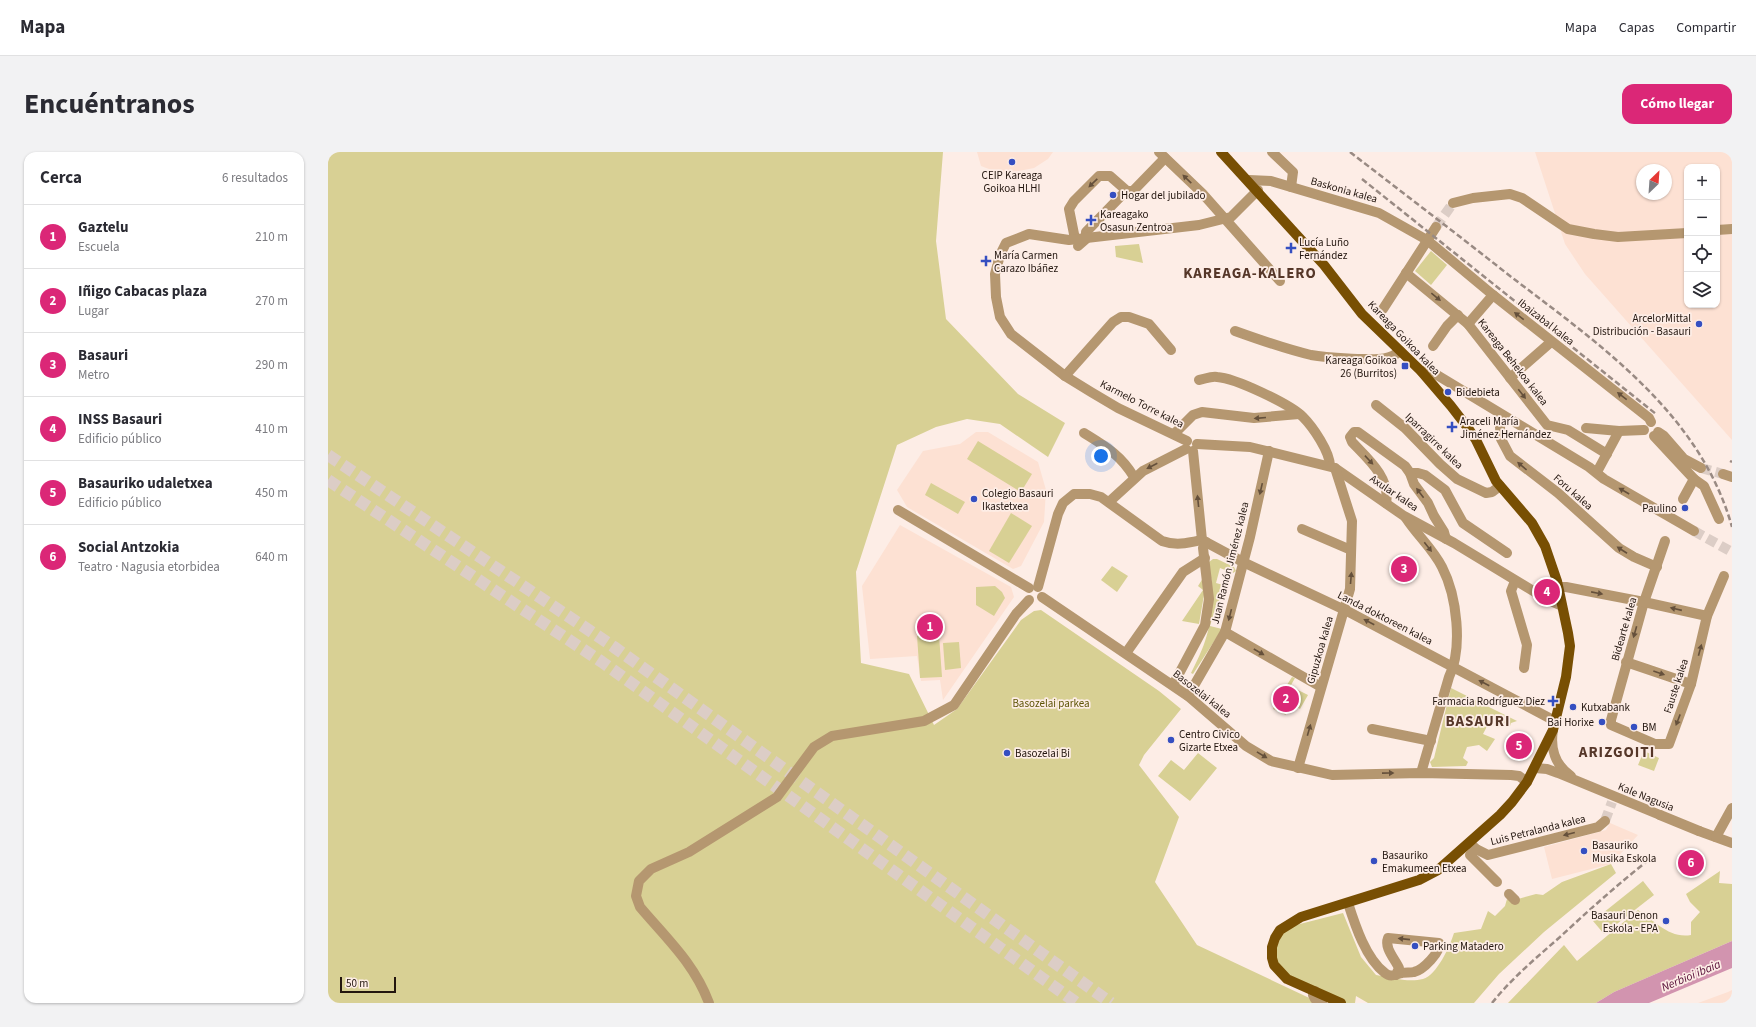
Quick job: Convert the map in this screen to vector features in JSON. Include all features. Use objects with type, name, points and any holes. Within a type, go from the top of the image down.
[{"type":"main road","name":"Kareaga Goikoa kalea","points":[[1221,152],[1249,180],[1324,265],[1362,314],[1421,371],[1468,428],[1476,440],[1490,471],[1500,486],[1524,512],[1538,532],[1551,558],[1568,634],[1569,656],[1566,677],[1554,726],[1542,754],[1527,782],[1512,802],[1473,846],[1445,866],[1419,880],[1301,917],[1280,930],[1272,947],[1272,958],[1274,965],[1287,979],[1315,991]]},
{"type":"main road","points":[[1315,991],[1341,1003]]},
{"type":"street","points":[[1272,152],[1293,172],[1291,187]]},
{"type":"street","points":[[1076,243],[1069,209],[1074,201],[1099,176],[1110,176],[1127,191],[1133,191],[1162,155],[1202,193],[1280,281]]},
{"type":"street","name":"Baskonia kalea","points":[[1249,180],[1271,181],[1379,212],[1427,240]]},
{"type":"street","name":"Karmelo Torre kalea","points":[[1191,446],[1174,434],[1118,408],[1065,376],[1011,334],[1004,326],[1000,317],[996,297],[995,274],[1000,255],[1006,243],[1016,238],[1030,234],[1069,240],[1076,243],[1086,239],[1199,225],[1231,216],[1258,190]]},
{"type":"street","points":[[1086,239],[1086,232],[1123,194]]},
{"type":"street","points":[[1453,203],[1473,198],[1510,194],[1522,198],[1568,229],[1618,237],[1684,233]]},
{"type":"street","points":[[1383,309],[1436,227]]},
{"type":"street","points":[[1720,230],[1732,229]]},
{"type":"street","name":"Ibaizabal kalea","points":[[1427,240],[1551,342],[1649,418],[1648,426]]},
{"type":"street","name":"Kareaga Behekoa kalea","points":[[1406,273],[1468,324],[1547,425],[1568,430],[1607,454]]},
{"type":"street","points":[[1468,324],[1493,295]]},
{"type":"street","points":[[1433,346],[1447,326],[1458,315]]},
{"type":"street","points":[[1065,376],[1112,322],[1122,317],[1129,317],[1149,324],[1171,350]]},
{"type":"street","points":[[1235,331],[1311,355],[1331,358],[1381,363],[1400,351]]},
{"type":"street","points":[[1510,378],[1551,342]]},
{"type":"street","points":[[1421,371],[1432,372],[1597,472],[1604,479],[1694,531]]},
{"type":"street","name":"Gipuzkoa kalea","points":[[1199,380],[1218,377],[1239,383],[1288,406],[1299,414],[1311,427],[1328,456],[1352,521],[1350,589],[1298,768]]},
{"type":"street","name":"Iparragirre kalea","points":[[1376,405],[1405,428],[1457,479],[1486,493],[1492,492],[1500,486]]},
{"type":"street","points":[[1174,434],[1193,415],[1202,412],[1254,418],[1299,414]]},
{"type":"street","name":"Foru kalea","points":[[1502,415],[1500,428],[1502,438],[1510,456],[1558,493],[1619,548],[1634,557],[1657,567]]},
{"type":"street","name":"Ibaizabal kalea","points":[[1648,426],[1655,422],[1658,425],[1656,434]]},
{"type":"street","points":[[1586,428],[1620,431],[1648,426]]},
{"type":"street","points":[[1597,472],[1620,431]]},
{"type":"street","points":[[1386,503],[1386,494],[1380,475],[1376,467],[1352,442],[1350,437],[1354,432],[1358,432],[1405,466],[1410,473],[1414,484],[1428,503],[1444,532],[1446,539]]},
{"type":"street","points":[[1084,433],[1110,449],[1126,464],[1134,477]]},
{"type":"street","points":[[1656,434],[1664,436],[1684,459],[1701,468]]},
{"type":"street","points":[[1656,434],[1694,479],[1704,486],[1719,519]]},
{"type":"street","points":[[1109,502],[1134,477],[1191,446],[1204,541],[1209,598],[1205,625],[1173,685]]},
{"type":"street","name":"Axular kalea","points":[[1191,446],[1250,447],[1332,467],[1404,516],[1446,539],[1548,600],[1562,606]]},
{"type":"street","name":"Juan Ramón Jiménez kalea","points":[[1188,696],[1226,632],[1269,451]]},
{"type":"street","points":[[1410,473],[1424,475],[1445,490],[1463,523],[1507,553]]},
{"type":"street","points":[[1683,499],[1694,479]]},
{"type":"street","points":[[1029,600],[1026,592],[1033,587],[1058,514],[1063,503],[1074,494],[1090,494],[1101,497],[1162,541],[1177,545],[1204,541]]},
{"type":"street","points":[[898,510],[1033,587],[1041,590],[1042,597],[1036,602],[1029,600]]},
{"type":"street","points":[[1404,516],[1435,556],[1442,568],[1455,612],[1457,644],[1454,667],[1449,678],[1421,772]]},
{"type":"street","points":[[1302,529],[1351,550]]},
{"type":"street","name":"Landa doktoreen kalea","points":[[1204,541],[1242,562],[1344,610],[1454,667],[1554,726]]},
{"type":"street","name":"Bidearte kalea","points":[[1611,725],[1626,662],[1644,602],[1665,541]]},
{"type":"street","points":[[1126,653],[1183,572],[1205,558]]},
{"type":"street","name":"Fauste kalea","points":[[1611,725],[1655,744],[1669,744],[1691,684],[1707,616],[1724,576]]},
{"type":"street","points":[[1515,581],[1511,591],[1527,644],[1524,668]]},
{"type":"street","points":[[1558,587],[1566,587],[1644,602],[1707,616]]},
{"type":"street","name":"Basozelai kalea","points":[[1042,597],[1173,685],[1246,746],[1271,761],[1332,775],[1421,772],[1511,775],[1519,776],[1527,782]]},
{"type":"street","points":[[709,1003],[702,984],[690,965],[640,907],[636,896],[639,881],[651,869],[689,852],[777,797],[814,747],[821,742],[832,736],[924,721],[954,705],[1016,614],[1029,600]]},
{"type":"street","points":[[1226,632],[1321,687]]},
{"type":"street","points":[[1626,662],[1691,684]]},
{"type":"street","points":[[1554,726],[1554,754],[1561,767],[1585,784]]},
{"type":"street","points":[[1372,729],[1431,741]]},
{"type":"street","points":[[1542,754],[1548,752],[1554,754]]},
{"type":"street","points":[[1535,768],[1547,769],[1585,784]]},
{"type":"street","name":"Kale Nagusia","points":[[1585,784],[1613,800],[1660,815],[1716,837]]},
{"type":"street","points":[[1732,808],[1716,837],[1732,843]]},
{"type":"street","name":"Luis Petralanda kalea","points":[[1473,846],[1488,855],[1598,827],[1605,821]]},
{"type":"street","points":[[1473,846],[1470,855],[1497,882]]},
{"type":"street","points":[[1348,903],[1363,944],[1386,974],[1391,976],[1396,975],[1418,970],[1433,957],[1440,947],[1439,943],[1388,938],[1387,941],[1390,952],[1399,968],[1396,975]]},
{"type":"street","points":[[1315,991],[1313,995],[1315,999],[1322,1003]]},
{"type":"shaded area","name":"CEIP Kareaga Goikoa HLHI","points":[[977,152],[1053,152],[1048,159],[1034,168],[1002,174],[981,166]]},
{"type":"shaded area","points":[[1535,152],[1732,152],[1732,440],[1585,274],[1565,244]]},
{"type":"shaded area","name":"Colegio Basauri Ikastetxea","points":[[976,432],[988,432],[1038,462],[1046,490],[1044,522],[1021,566],[1013,569],[907,507],[897,490],[923,451],[960,444]]},
{"type":"shaded area","points":[[900,525],[1011,587],[1014,597],[943,700],[940,680],[921,681],[917,656],[870,659],[862,586]]},
{"type":"shaded area","name":"Basauriko Musika Eskola","points":[[1610,823],[1638,835],[1611,864],[1552,879],[1544,847],[1606,830]]},
{"type":"shaded area","points":[[1732,990],[1732,1003],[1698,1003],[1728,992]]},
{"type":"green space","name":"Basozelai parkea","points":[[328,152],[943,152],[936,241],[946,319],[1018,394],[1065,423],[1048,457],[1000,424],[967,419],[936,427],[897,445],[856,572],[861,663],[909,674],[934,725],[957,709],[1021,620],[1034,611],[1041,610],[1159,691],[1181,709],[1144,755],[1139,765],[1179,817],[1155,882],[1197,945],[1320,1003],[328,1003]]},
{"type":"green space","points":[[1139,244],[1143,263],[1116,257],[1115,246]]},
{"type":"green space","points":[[1431,251],[1447,265],[1431,285],[1415,271]]},
{"type":"green space","points":[[978,441],[1032,474],[1021,492],[967,459]]},
{"type":"green space","points":[[931,483],[965,502],[958,514],[925,495]]},
{"type":"green space","points":[[1011,513],[1032,526],[1009,563],[989,551]]},
{"type":"green space","points":[[1213,559],[1217,559],[1234,567],[1236,571],[1233,573],[1220,568],[1216,583],[1223,585],[1217,609],[1215,609],[1210,626],[1222,629],[1193,674],[1191,673],[1205,641],[1210,622],[1212,581],[1209,562]]},
{"type":"green space","points":[[1112,566],[1128,576],[1117,592],[1101,580]]},
{"type":"green space","points":[[1205,575],[1205,589],[1199,624],[1182,621],[1203,590],[1198,586]]},
{"type":"green space","points":[[995,586],[1002,592],[1005,598],[994,616],[976,605],[976,587]]},
{"type":"green space","points":[[939,635],[942,677],[920,678],[917,636]]},
{"type":"green space","points":[[959,642],[961,668],[945,670],[943,643]]},
{"type":"green space","points":[[1292,677],[1295,678],[1278,708],[1285,712],[1286,715],[1273,709],[1280,691],[1283,691]]},
{"type":"green space","points":[[1451,688],[1517,721],[1511,723],[1510,726],[1492,717],[1483,734],[1495,739],[1487,751],[1479,745],[1467,747],[1463,758],[1468,762],[1466,766],[1432,767],[1430,762],[1434,758]]},
{"type":"green space","points":[[1296,689],[1308,695],[1300,709],[1288,702]]},
{"type":"green space","points":[[1644,751],[1659,758],[1654,771],[1638,765]]},
{"type":"green space","points":[[1198,753],[1217,768],[1190,801],[1158,776],[1171,760],[1184,770]]},
{"type":"green space","points":[[1611,864],[1616,873],[1544,932],[1499,974],[1474,1003],[1368,1003],[1356,996],[1355,1003],[1342,1003],[1291,980],[1279,967],[1273,954],[1282,934],[1292,926],[1343,913],[1361,957],[1376,975],[1405,980],[1423,979],[1433,972],[1438,966],[1454,933],[1481,929],[1488,911],[1495,916],[1505,906],[1507,899],[1511,901],[1536,894],[1543,895],[1562,882]]},
{"type":"green space","points":[[1720,871],[1719,883],[1732,884],[1732,941],[1614,992],[1596,1003],[1508,1003],[1564,945],[1577,961],[1638,910],[1662,928],[1676,934],[1691,935],[1691,922],[1700,912],[1690,902],[1686,894]]},
{"type":"green space","points":[[1643,881],[1654,895],[1604,934],[1593,921]]},
{"type":"water","name":"Nerbioi ibaia","points":[[1732,941],[1732,968],[1649,1003],[1596,1003],[1614,992]]},
{"type":"tunnel","points":[[1436,227],[1453,203]]},
{"type":"tunnel","points":[[328,455],[614,647],[1111,1003]]},
{"type":"tunnel","points":[[1701,468],[1723,474]]},
{"type":"tunnel","points":[[328,480],[602,662],[1077,1003]]},
{"type":"tunnel","points":[[1694,531],[1732,552]]},
{"type":"tunnel","points":[[1605,821],[1612,802]]},
{"type":"railway","points":[[1350,152],[1578,328],[1611,355],[1642,384],[1671,415],[1696,449],[1717,486],[1732,527]]},
{"type":"railway","points":[[1362,179],[1656,414]]},
{"type":"railway","points":[[1492,1003],[1533,961],[1646,862]]},
{"type":"place","name":"CEIP Kareaga Goikoa HLHI","points":[[1012,162]]},
{"type":"place","name":"Hogar del jubilado","points":[[1113,195]]},
{"type":"place","name":"Kareagako Osasun Zentroa","points":[[1091,220]]},
{"type":"place","name":"Lucía Luño Fernández","points":[[1291,248]]},
{"type":"place","name":"María Carmen Carazo Ibáñez","points":[[986,261]]},
{"type":"place","name":"ArcelorMittal Distribución - Basauri","points":[[1699,324]]},
{"type":"place","name":"Kareaga Goikoa 26 (Burritos)","points":[[1405,366]]},
{"type":"place","name":"Bidebieta","points":[[1448,392]]},
{"type":"place","name":"Araceli María Jiménez Hernández","points":[[1452,427]]},
{"type":"place","name":"Colegio Basauri Ikastetxea","points":[[974,499]]},
{"type":"place","name":"Paulino","points":[[1685,508]]},
{"type":"place","name":"Basauri","points":[[1404,569]]},
{"type":"place","name":"INSS Basauri","points":[[1547,592]]},
{"type":"place","name":"Gaztelu","points":[[930,627]]},
{"type":"place","name":"Iñigo Cabacas plaza","points":[[1286,699]]},
{"type":"place","name":"Farmacia Rodríguez Diez","points":[[1553,701]]},
{"type":"place","name":"Kutxabank","points":[[1573,707]]},
{"type":"place","name":"Bai Horixe","points":[[1602,722]]},
{"type":"place","name":"BM","points":[[1634,727]]},
{"type":"place","name":"Centro Civico Gizarte Etxea","points":[[1171,740]]},
{"type":"place","name":"Basauriko udaletxea","points":[[1519,746]]},
{"type":"place","name":"Basozelai Bi","points":[[1007,753]]},
{"type":"place","name":"Basauriko Musika Eskola","points":[[1584,851]]},
{"type":"place","name":"Basauriko Emakumeen Etxea","points":[[1374,861]]},
{"type":"place","name":"Social Antzokia","points":[[1691,863]]},
{"type":"place","name":"Basauri Denon Eskola - EPA","points":[[1666,921]]},
{"type":"place","name":"Parking Matadero","points":[[1415,946]]},
{"type":"district","name":"KAREAGA-KALERO","points":[[1250,273]]},
{"type":"district","name":"BASAURI","points":[[1478,721]]},
{"type":"district","name":"ARIZGOITI","points":[[1617,752]]}]
